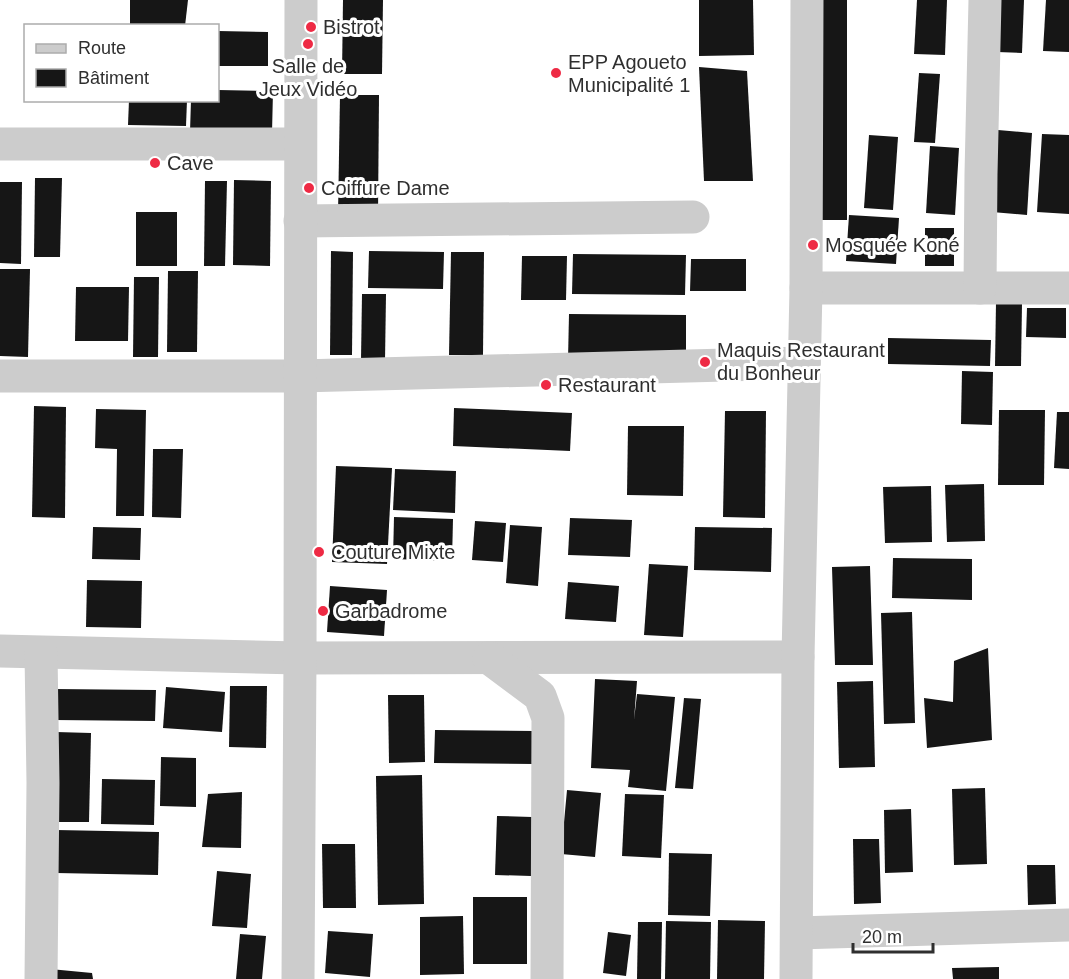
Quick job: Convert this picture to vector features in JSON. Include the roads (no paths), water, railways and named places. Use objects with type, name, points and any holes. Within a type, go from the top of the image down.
[{"type":"street","points":[[298,979],[300,0]]},
{"type":"street","points":[[796,979],[798,657],[806,288],[807,0]]},
{"type":"street","points":[[980,288],[985,0]]},
{"type":"street","points":[[0,144],[300,144]]},
{"type":"street","points":[[300,221],[693,217]]},
{"type":"street","points":[[806,288],[1069,288]]},
{"type":"street","points":[[0,376],[300,376],[804,363]]},
{"type":"street","points":[[0,651],[300,658],[798,657]]},
{"type":"street","points":[[40,979],[43,783],[41,652]]},
{"type":"street","points":[[489,658],[540,696],[548,718],[547,979]]},
{"type":"street","points":[[796,933],[1069,925]]},
{"type":"place","name":"Bistrot","points":[[311,27]]},
{"type":"place","name":"Salle de Jeux Vidéo","points":[[308,44]]},
{"type":"place","name":"EPP Agoueto Municipalité 1","points":[[556,73]]},
{"type":"place","name":"Cave","points":[[155,163]]},
{"type":"place","name":"Coiffure Dame","points":[[309,188]]},
{"type":"place","name":"Mosquée Koné","points":[[813,245]]},
{"type":"place","name":"Maquis Restaurant du Bonheur","points":[[705,362]]},
{"type":"place","name":"Restaurant","points":[[546,385]]},
{"type":"place","name":"Couture Mixte","points":[[319,552]]},
{"type":"place","name":"Garbadrome","points":[[323,611]]}]
